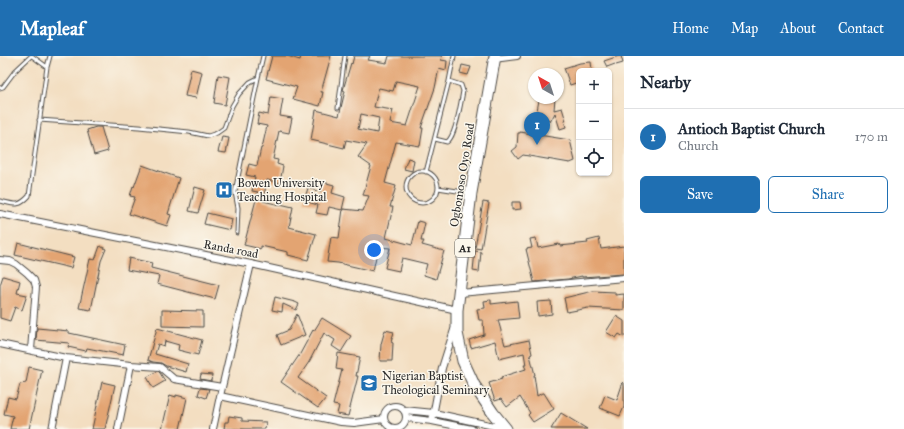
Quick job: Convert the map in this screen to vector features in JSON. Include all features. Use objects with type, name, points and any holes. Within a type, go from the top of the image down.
[{"type":"highway","name":"Ogbomoso Oyo Road","points":[[494,57],[471,193],[457,314],[457,333],[463,361],[474,385],[505,429]]},
{"type":"street","points":[[494,57],[517,56]]},
{"type":"street","name":"Randa road","points":[[0,214],[251,264],[457,314]]},
{"type":"street","points":[[0,260],[10,261],[16,264],[34,280],[36,287],[31,350]]},
{"type":"street","points":[[213,429],[251,264]]},
{"type":"street","points":[[460,293],[624,278]]},
{"type":"street","points":[[432,422],[442,368],[457,314]]},
{"type":"street","points":[[0,344],[66,358],[160,367],[174,379],[222,387]]},
{"type":"street","points":[[52,429],[66,358]]},
{"type":"street","points":[[118,429],[131,365]]},
{"type":"street","points":[[220,396],[341,422],[354,423],[384,419]]},
{"type":"street","points":[[396,405],[404,410],[407,418],[402,428],[390,427],[385,422],[385,412],[389,407],[396,405]]},
{"type":"street","points":[[404,410],[434,413],[505,429]]},
{"type":"street","points":[[407,418],[472,429]]},
{"type":"lane","points":[[0,88],[3,87],[15,71],[31,56],[47,67]]},
{"type":"lane","points":[[0,201],[16,204],[23,202],[29,196],[39,120],[50,56]]},
{"type":"lane","points":[[238,232],[238,208],[235,192],[263,56]]},
{"type":"lane","points":[[338,108],[345,56]]},
{"type":"lane","points":[[426,172],[454,56]]},
{"type":"lane","points":[[39,120],[139,127],[189,132],[208,136],[217,133],[224,128],[232,106],[239,94],[250,82],[258,78]]},
{"type":"lane","points":[[435,139],[447,142],[451,139],[454,131],[463,91],[461,85],[449,81]]},
{"type":"lane","points":[[426,172],[433,176],[438,188],[433,199],[425,203],[417,203],[410,199],[406,191],[406,183],[414,173],[426,172]]},
{"type":"lane","points":[[438,188],[471,193]]},
{"type":"building","points":[[272,56],[287,56],[300,60],[301,56],[331,56],[321,92],[323,92],[320,106],[293,99],[297,87],[266,79]]},
{"type":"building","points":[[354,56],[370,56],[368,60],[387,63],[389,56],[442,56],[441,60],[447,61],[446,70],[439,68],[435,88],[421,128],[423,128],[420,146],[396,142],[385,183],[396,186],[390,207],[393,207],[386,238],[412,245],[418,221],[425,223],[421,241],[424,241],[422,245],[444,251],[436,279],[424,275],[427,264],[402,258],[399,271],[385,268],[390,248],[378,247],[373,271],[327,262],[331,237],[339,238],[343,209],[363,211],[369,196],[363,195],[371,166],[358,157],[367,144],[346,140],[344,148],[311,140],[316,110],[339,116],[345,91],[343,90],[351,63],[352,64]],"holes":[[[396,81],[420,86],[407,126],[390,123],[393,110],[374,107],[379,88],[393,91]],[[361,114],[379,118],[377,133],[358,129]]]},
{"type":"building","points":[[621,56],[623,63],[607,67],[604,61]]},
{"type":"building","points":[[591,62],[592,68],[576,68],[576,83],[570,85],[564,68],[580,63]]},
{"type":"building","points":[[462,65],[471,67],[468,75],[460,73]]},
{"type":"building","points":[[191,69],[202,72],[196,98],[185,96]]},
{"type":"building","points":[[218,75],[230,77],[225,105],[214,103]]},
{"type":"building","points":[[271,97],[283,99],[280,116],[292,118],[289,133],[279,131],[273,159],[278,160],[277,164],[283,166],[280,183],[267,180],[263,201],[293,207],[289,227],[316,234],[308,260],[288,255],[288,252],[261,246],[261,249],[244,245],[258,192],[252,191],[255,177],[246,175],[249,164],[257,166],[267,126],[257,124],[259,113],[268,115]]},
{"type":"building","points":[[538,104],[554,104],[554,110],[562,108],[566,121],[564,121],[566,127],[560,129],[555,113],[550,122],[542,112],[537,111]]},
{"type":"building","points":[[101,127],[108,151],[94,155],[87,130]]},
{"type":"building","points":[[520,132],[570,140],[575,161],[570,163],[523,155],[518,159],[512,151],[517,147],[518,133]]},
{"type":"building","points":[[222,137],[229,138],[226,153],[218,152]]},
{"type":"building","points":[[408,158],[414,160],[412,171],[404,169]]},
{"type":"building","points":[[142,165],[179,178],[168,214],[171,215],[167,226],[129,214],[135,197],[130,196]]},
{"type":"building","points":[[323,182],[334,185],[332,193],[345,197],[342,210],[329,207],[327,215],[316,213],[318,205],[304,201],[308,188],[320,192]]},
{"type":"building","points":[[195,187],[205,190],[198,213],[189,211]]},
{"type":"building","points":[[483,202],[489,203],[481,249],[475,248]]},
{"type":"building","points":[[512,202],[520,202],[521,209],[512,210]]},
{"type":"building","points":[[207,213],[232,219],[230,230],[204,224]]},
{"type":"building","points":[[536,238],[538,248],[559,244],[560,246],[588,243],[587,241],[599,238],[601,249],[624,246],[624,274],[582,276],[568,279],[534,282],[526,249],[532,248],[530,239]]},
{"type":"building","points":[[18,243],[74,257],[71,268],[15,255]]},
{"type":"building","points":[[100,246],[106,249],[101,261],[91,310],[79,308],[90,259],[95,260]]},
{"type":"building","points":[[475,251],[481,252],[479,272],[473,271]]},
{"type":"building","points":[[129,258],[152,263],[151,268],[219,285],[215,299],[157,284],[159,276],[127,270]]},
{"type":"building","points":[[3,276],[20,281],[17,293],[27,295],[22,310],[15,307],[10,321],[0,318],[0,285]]},
{"type":"building","points":[[593,291],[615,292],[615,295],[624,294],[624,310],[588,308],[567,312],[564,298]]},
{"type":"building","points":[[275,297],[299,304],[296,310],[283,304],[282,312],[272,310]]},
{"type":"building","points":[[491,300],[491,304],[517,301],[519,318],[498,320],[505,345],[529,340],[537,396],[544,393],[554,409],[533,422],[528,415],[530,413],[520,397],[507,407],[501,399],[495,401],[489,383],[502,379],[501,377],[526,369],[524,365],[526,365],[524,353],[499,359],[495,341],[471,348],[469,340],[484,335],[483,320],[479,320],[477,309],[485,308],[484,301]]},
{"type":"building","points":[[551,301],[552,314],[538,316],[537,302]]},
{"type":"building","points":[[162,310],[203,311],[203,327],[162,326]]},
{"type":"building","points":[[297,314],[305,335],[281,345],[277,335],[289,330]]},
{"type":"building","points":[[616,316],[624,321],[624,337],[619,334],[616,338],[606,332]]},
{"type":"building","points":[[322,318],[351,336],[341,352],[332,346],[335,340],[324,333],[309,362],[298,378],[326,398],[318,408],[281,382]]},
{"type":"building","points":[[37,328],[69,331],[69,333],[125,345],[123,355],[87,348],[86,351],[68,347],[69,343],[36,340]]},
{"type":"building","points":[[157,328],[202,340],[198,355],[178,350],[179,345],[165,341],[164,346],[158,344],[155,354],[188,364],[186,372],[148,360]]},
{"type":"building","points":[[385,330],[394,332],[391,342],[393,343],[392,361],[380,361],[381,344]]},
{"type":"building","points":[[338,353],[360,357],[356,376],[358,376],[348,416],[337,414],[339,406],[333,405],[342,370],[336,369]]},
{"type":"building","points":[[29,367],[42,370],[29,429],[10,429],[13,416],[4,414],[8,397],[16,399],[20,384],[26,383]]},
{"type":"building","points":[[158,371],[165,381],[153,388],[147,377]]},
{"type":"building","points":[[201,374],[212,375],[211,381],[200,379]]},
{"type":"building","points":[[102,382],[115,385],[105,429],[92,429]]},
{"type":"building","points":[[623,382],[624,407],[620,416],[600,408],[605,395],[617,400]]},
{"type":"building","points":[[200,388],[209,389],[206,398],[198,395]]},
{"type":"building","points":[[170,395],[187,398],[180,429],[162,429]]},
{"type":"building","points":[[561,413],[587,429],[551,429]]},
{"type":"building","points":[[229,416],[242,418],[242,421],[266,422],[265,429],[224,429],[225,422],[228,422]]},
{"type":"place","name":"Antioch Baptist Church","points":[[537,145]]},
{"type":"place","name":"Bowen University Teaching Hospital","points":[[224,190]]},
{"type":"place","name":"Nigerian Baptist Theological Seminary","points":[[369,383]]}]
